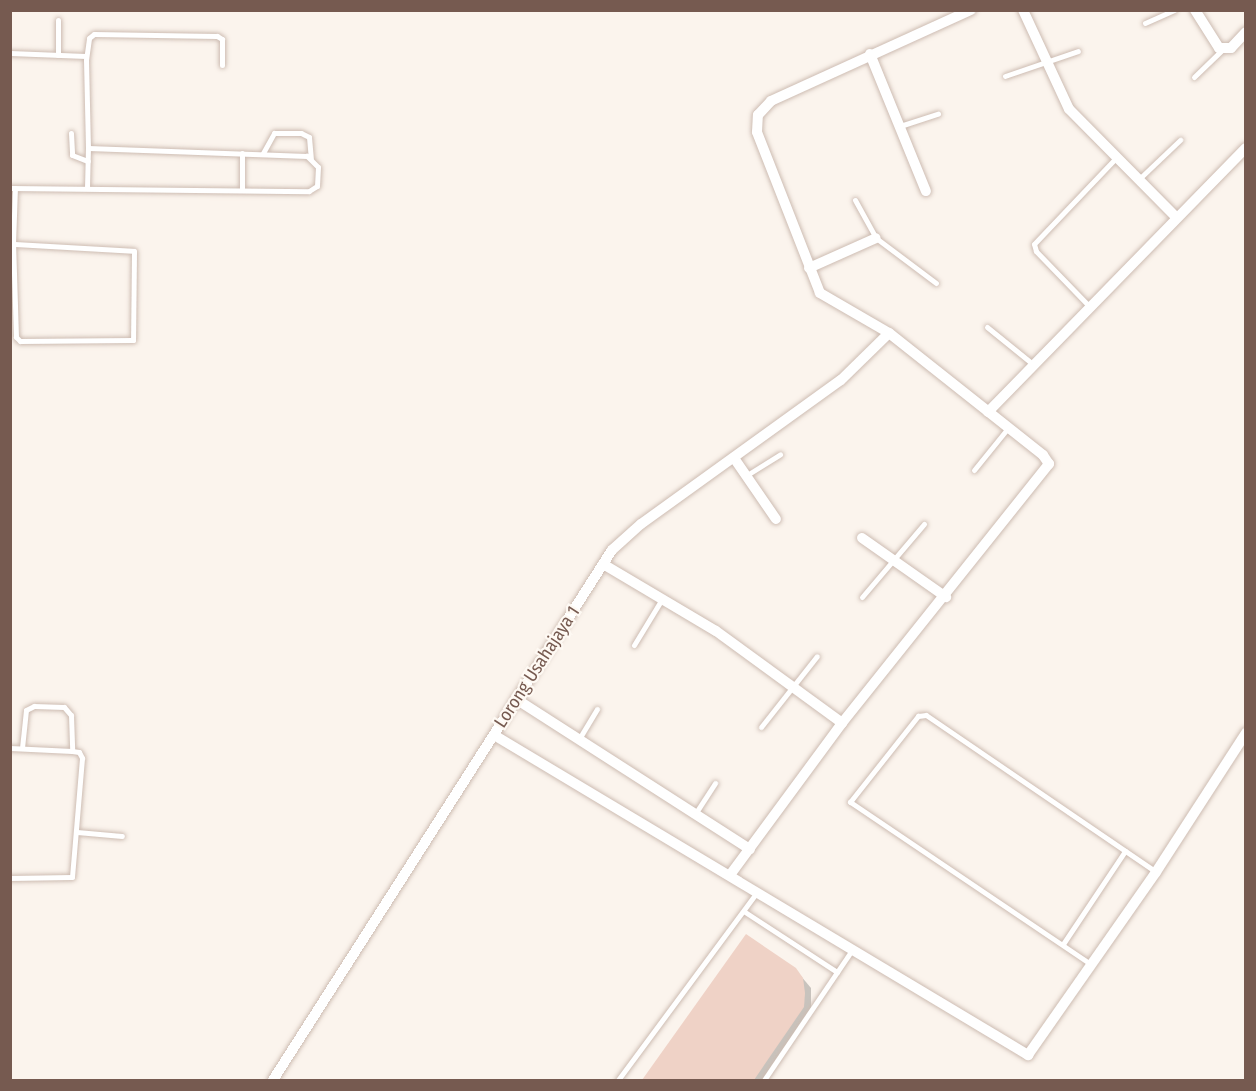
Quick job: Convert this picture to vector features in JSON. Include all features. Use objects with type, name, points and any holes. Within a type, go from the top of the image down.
[{"type":"street","points":[[730,875],[842,723],[946,597],[1048,467],[1047,460],[889,333],[820,293],[757,132],[759,115],[771,101],[971,10]]},
{"type":"street","points":[[1023,10],[1045,63],[1069,109],[1176,218]]},
{"type":"street","points":[[1195,10],[1217,45],[1224,49],[1231,48],[1245,32]]},
{"type":"street","points":[[870,54],[926,190]]},
{"type":"street","points":[[988,412],[1245,148]]},
{"type":"street","points":[[809,268],[876,238]]},
{"type":"street","name":"Lorong Usahajaya 1","points":[[273,1080],[612,550],[641,524],[841,380],[889,333]]},
{"type":"street","points":[[734,458],[776,519]]},
{"type":"street","points":[[862,538],[946,597]]},
{"type":"street","points":[[603,564],[716,630],[842,723]]},
{"type":"street","points":[[516,699],[750,849]]},
{"type":"street","points":[[494,735],[758,891],[1028,1055],[1156,872],[1245,732]]},
{"type":"lane","points":[[1145,23],[1174,10]]},
{"type":"lane","points":[[58,20],[58,55]]},
{"type":"lane","points":[[87,188],[86,56],[89,38],[94,34],[217,36],[222,39],[222,65]]},
{"type":"lane","points":[[1194,77],[1224,49]]},
{"type":"lane","points":[[1005,76],[1078,51]]},
{"type":"lane","points":[[10,53],[86,56]]},
{"type":"lane","points":[[900,126],[938,114]]},
{"type":"lane","points":[[71,133],[72,155],[88,162]]},
{"type":"lane","points":[[13,244],[134,251],[133,340],[20,341],[14,330],[12,227],[13,188],[309,191],[317,186],[319,174],[310,158],[309,137],[301,133],[274,134],[263,153]]},
{"type":"lane","points":[[1138,180],[1180,140]]},
{"type":"lane","points":[[88,148],[263,153],[310,158]]},
{"type":"lane","points":[[242,153],[242,189]]},
{"type":"lane","points":[[1090,307],[1036,251],[1034,244],[1116,158]]},
{"type":"lane","points":[[855,200],[876,238],[936,283]]},
{"type":"lane","points":[[987,327],[1034,365]]},
{"type":"lane","points":[[974,470],[1008,428]]},
{"type":"lane","points":[[746,476],[780,454]]},
{"type":"lane","points":[[862,597],[924,524]]},
{"type":"lane","points":[[634,645],[662,598]]},
{"type":"lane","points":[[761,728],[817,656]]},
{"type":"lane","points":[[22,748],[26,710],[34,706],[64,707],[71,715],[72,751]]},
{"type":"lane","points":[[579,739],[597,709]]},
{"type":"lane","points":[[1092,965],[850,802],[918,716],[926,715],[1156,872]]},
{"type":"lane","points":[[10,748],[72,751],[79,752],[82,758],[72,877],[10,878]]},
{"type":"lane","points":[[694,814],[715,783]]},
{"type":"lane","points":[[77,832],[122,836]]},
{"type":"lane","points":[[1063,944],[1125,851]]},
{"type":"lane","points":[[618,1080],[745,912],[758,891]]},
{"type":"lane","points":[[745,912],[837,972]]},
{"type":"lane","points":[[764,1080],[853,948]]},
{"type":"building","points":[[746,934],[796,968],[803,978],[805,993],[804,1007],[754,1080],[642,1080]]}]
